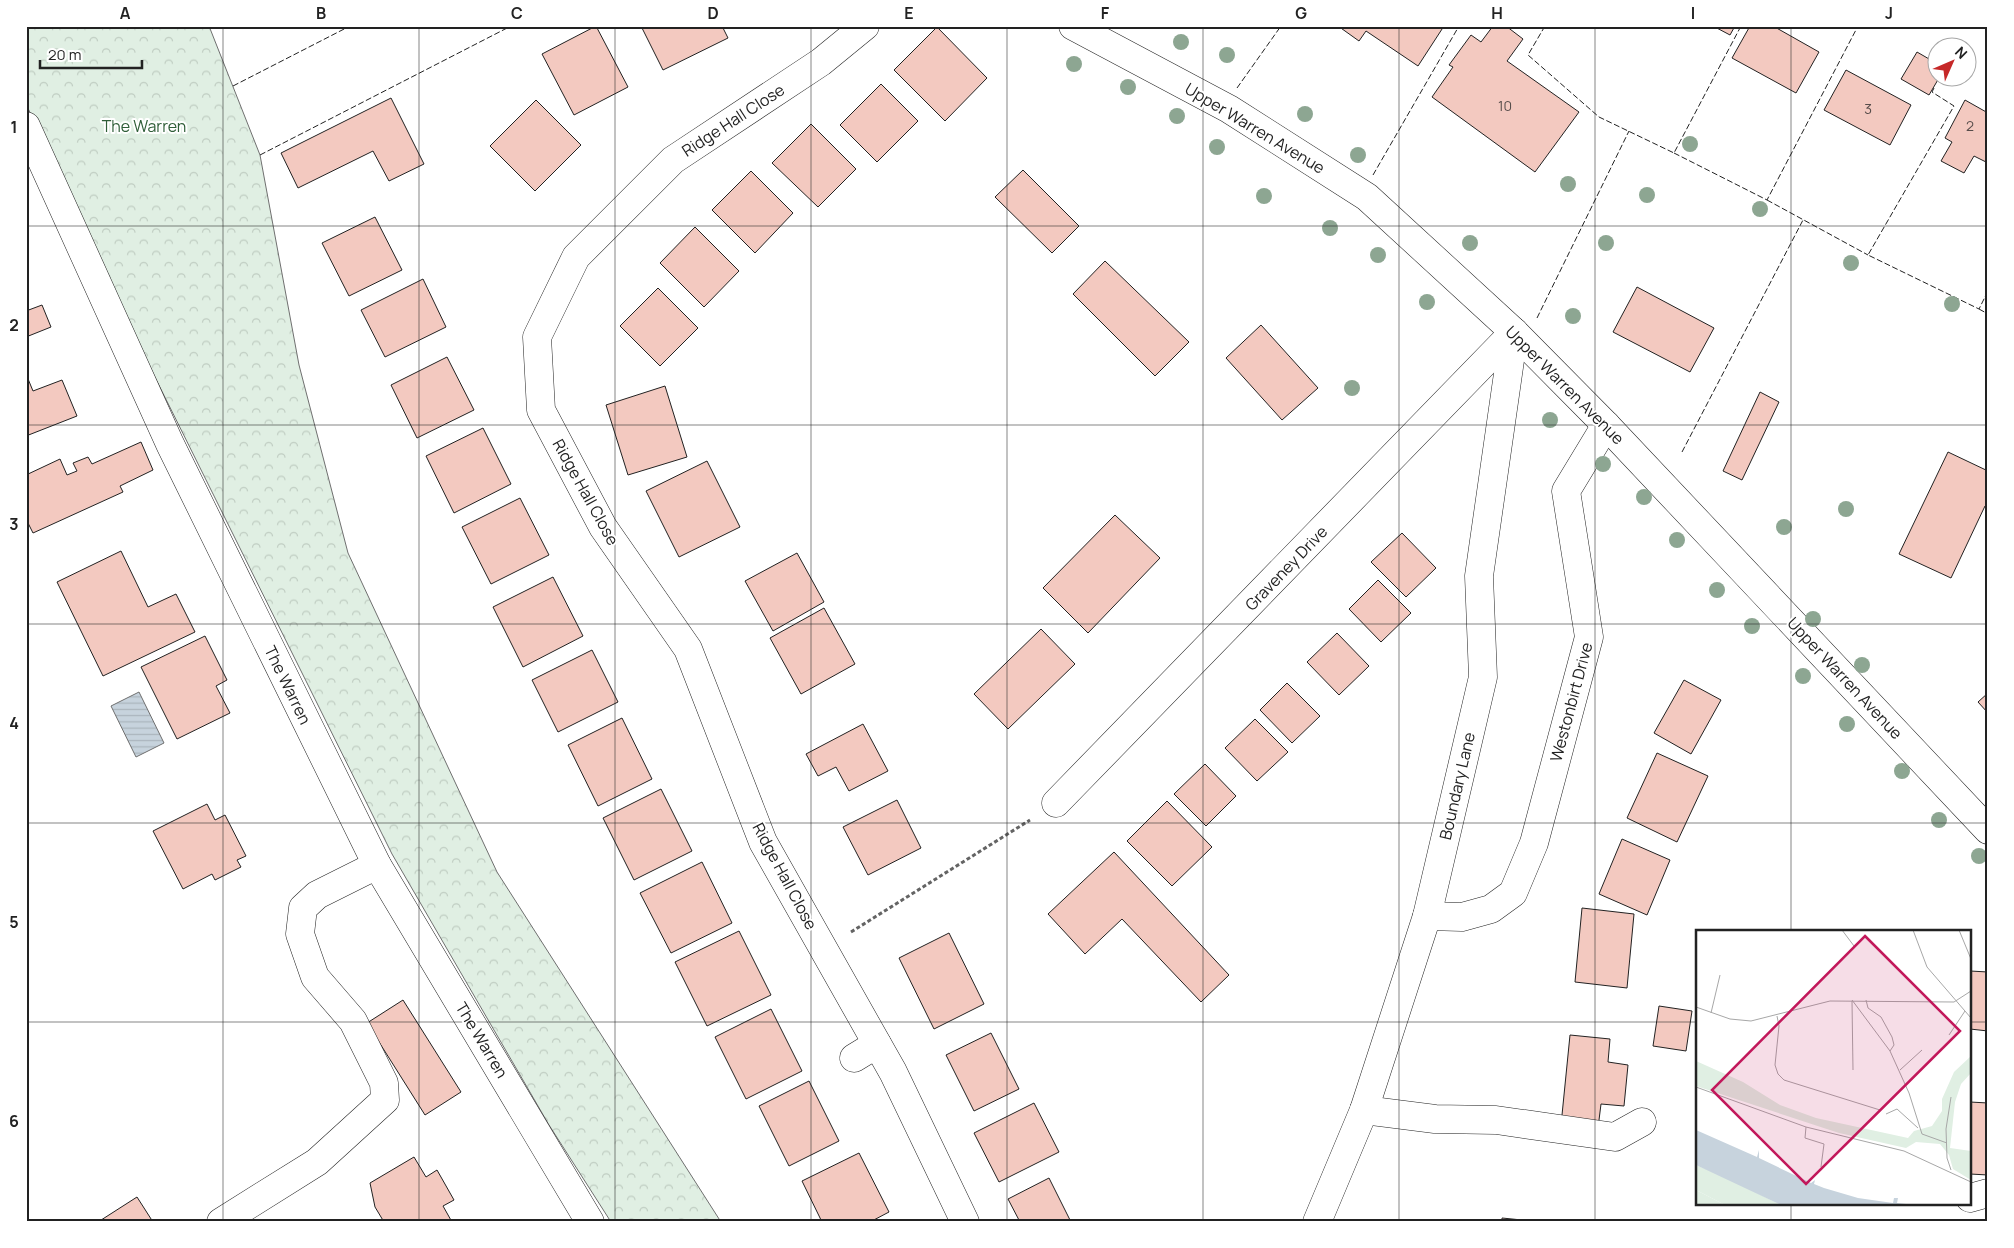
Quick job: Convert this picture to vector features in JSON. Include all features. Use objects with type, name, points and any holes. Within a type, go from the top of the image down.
[{"type":"street","name":"Ridge Hall Close","points":[[865,26],[821,62],[673,160],[576,257],[537,337],[541,410],[604,528],[688,648],[763,842],[893,1072],[965,1222]]},
{"type":"street","name":"Upper Warren Avenue","points":[[1073,26],[1230,109],[1367,197],[1514,332],[1606,425],[1988,830]]},
{"type":"street","name":"The Warren","points":[[26,126],[170,444],[377,865],[590,1222]]},
{"type":"street","name":"Graveney Drive","points":[[1056,803],[1514,332]]},
{"type":"street","name":"Boundary Lane","points":[[1317,1222],[1364,1110],[1427,916],[1483,677],[1479,576],[1514,332]]},
{"type":"street","name":"Westonbirt Drive","points":[[1427,916],[1462,917],[1491,909],[1513,893],[1534,843],[1589,637],[1566,491],[1606,425]]},
{"type":"street","points":[[221,1222],[317,1162],[385,1100],[384,1083],[353,1021],[315,978],[300,934],[304,908],[317,895],[377,865]]},
{"type":"street","points":[[854,1058],[877,1044]]},
{"type":"street","points":[[1364,1110],[1435,1119],[1496,1120],[1615,1137],[1642,1122]]},
{"type":"street","points":[[1972,1197],[1988,1193]]},
{"type":"path","points":[[824,950],[1056,803]]},
{"type":"green space","name":"The Warren","points":[[26,26],[209,26],[260,155],[299,365],[348,553],[497,872],[721,1222],[611,1222],[549,1125],[392,854],[136,339],[26,104]]},
{"type":"shaded area","points":[[139,692],[164,743],[136,757],[111,706]]},
{"type":"building","points":[[596,26],[628,87],[574,115],[542,54]]},
{"type":"building","points":[[641,26],[722,26],[728,38],[663,70]]},
{"type":"building","points":[[1338,26],[1444,26],[1418,66],[1366,31],[1359,41]]},
{"type":"building","points":[[1493,26],[1506,26],[1523,39],[1507,61],[1579,112],[1535,172],[1432,97],[1453,67],[1449,65],[1471,35],[1481,42]]},
{"type":"building","points":[[1713,26],[1735,26],[1730,35]]},
{"type":"building","points":[[1750,26],[1773,26],[1819,52],[1796,93],[1732,58]]},
{"type":"building","points":[[937,27],[987,78],[945,121],[894,70]]},
{"type":"building","points":[[1917,52],[1926,57],[1926,88],[1933,88],[1929,95],[1901,79]]},
{"type":"building","points":[[1846,70],[1911,105],[1890,145],[1824,110]]},
{"type":"building","points":[[881,84],[918,121],[877,162],[840,125]]},
{"type":"building","points":[[391,98],[424,164],[389,181],[373,151],[298,188],[281,153]]},
{"type":"building","points":[[536,100],[581,145],[535,191],[490,146]]},
{"type":"building","points":[[1965,100],[1988,113],[1988,163],[1974,156],[1964,173],[1941,161],[1952,142],[1945,138]]},
{"type":"building","points":[[811,124],[856,169],[818,207],[772,163]]},
{"type":"building","points":[[1023,170],[1079,226],[1052,253],[995,197]]},
{"type":"building","points":[[751,171],[793,213],[755,253],[712,210]]},
{"type":"building","points":[[375,217],[402,270],[349,296],[322,243]]},
{"type":"building","points":[[695,227],[739,271],[704,307],[660,263]]},
{"type":"building","points":[[1105,261],[1189,342],[1155,376],[1073,294]]},
{"type":"building","points":[[423,279],[446,327],[385,357],[361,310]]},
{"type":"building","points":[[1637,287],[1714,328],[1690,372],[1613,332]]},
{"type":"building","points":[[658,288],[698,328],[660,366],[620,326]]},
{"type":"building","points":[[42,305],[51,327],[26,337],[26,311]]},
{"type":"building","points":[[1261,325],[1318,388],[1282,420],[1226,358]]},
{"type":"building","points":[[447,357],[474,410],[417,438],[391,385]]},
{"type":"building","points":[[26,374],[33,391],[62,380],[77,416],[26,436]]},
{"type":"building","points":[[665,386],[687,457],[628,475],[606,405]]},
{"type":"building","points":[[1760,392],[1779,402],[1742,480],[1723,471]]},
{"type":"building","points":[[483,428],[511,484],[454,513],[426,456]]},
{"type":"building","points":[[141,442],[153,470],[120,486],[123,492],[33,533],[26,519],[26,475],[60,459],[67,475],[77,471],[73,463],[88,457],[92,464]]},
{"type":"building","points":[[1948,452],[1988,471],[1988,507],[1985,506],[1951,578],[1899,554]]},
{"type":"building","points":[[707,461],[740,527],[679,557],[646,491]]},
{"type":"building","points":[[520,498],[549,555],[491,584],[462,527]]},
{"type":"building","points":[[1115,515],[1160,558],[1088,633],[1043,588]]},
{"type":"building","points":[[1402,533],[1436,568],[1406,597],[1371,562]]},
{"type":"building","points":[[121,551],[148,607],[176,594],[195,632],[103,676],[57,582]]},
{"type":"building","points":[[797,553],[824,602],[773,631],[745,581]]},
{"type":"building","points":[[553,577],[583,636],[523,667],[493,607]]},
{"type":"building","points":[[1378,580],[1411,613],[1381,642],[1349,609]]},
{"type":"building","points":[[824,608],[855,664],[801,694],[770,638]]},
{"type":"building","points":[[1041,629],[1075,664],[1008,729],[974,694]]},
{"type":"building","points":[[1337,633],[1369,666],[1339,695],[1307,662]]},
{"type":"building","points":[[205,636],[227,680],[216,686],[230,713],[177,739],[141,667]]},
{"type":"building","points":[[592,650],[618,702],[558,732],[532,680]]},
{"type":"building","points":[[1684,680],[1721,700],[1691,754],[1654,733]]},
{"type":"building","points":[[1287,683],[1320,716],[1292,743],[1260,710]]},
{"type":"building","points":[[1988,693],[1988,713],[1978,702]]},
{"type":"building","points":[[622,718],[652,779],[598,806],[568,745]]},
{"type":"building","points":[[1255,719],[1288,752],[1257,781],[1225,748]]},
{"type":"building","points":[[863,724],[888,771],[849,791],[836,767],[818,776],[806,754]]},
{"type":"building","points":[[1657,753],[1708,776],[1677,842],[1627,818]]},
{"type":"building","points":[[1205,764],[1236,796],[1206,826],[1174,794]]},
{"type":"building","points":[[661,789],[692,851],[634,880],[603,818]]},
{"type":"building","points":[[897,800],[921,848],[868,875],[843,827]]},
{"type":"building","points":[[1167,801],[1212,847],[1172,886],[1127,841]]},
{"type":"building","points":[[207,804],[215,820],[225,815],[246,856],[237,860],[241,867],[215,880],[212,874],[183,889],[153,831]]},
{"type":"building","points":[[1622,839],[1670,860],[1647,915],[1599,894]]},
{"type":"building","points":[[1114,852],[1229,975],[1201,1002],[1122,919],[1085,954],[1048,914]]},
{"type":"building","points":[[702,862],[732,923],[671,953],[640,893]]},
{"type":"building","points":[[1582,908],[1634,914],[1627,988],[1575,982]]},
{"type":"building","points":[[739,931],[771,995],[707,1026],[675,962]]},
{"type":"building","points":[[949,933],[984,1004],[934,1029],[899,958]]},
{"type":"building","points":[[1972,971],[1988,972],[1988,1031],[1972,1029]]},
{"type":"building","points":[[403,1000],[461,1092],[425,1115],[367,1023]]},
{"type":"building","points":[[1659,1006],[1692,1011],[1686,1051],[1653,1046]]},
{"type":"building","points":[[771,1009],[802,1071],[746,1099],[715,1037]]},
{"type":"building","points":[[991,1033],[1019,1089],[974,1111],[946,1055]]},
{"type":"building","points":[[1570,1035],[1610,1039],[1608,1062],[1628,1065],[1624,1106],[1601,1104],[1598,1128],[1561,1125]]},
{"type":"building","points":[[809,1081],[839,1141],[789,1166],[759,1106]]},
{"type":"building","points":[[1972,1102],[1988,1103],[1988,1175],[1972,1174]]},
{"type":"building","points":[[1034,1103],[1059,1152],[999,1182],[974,1133]]},
{"type":"building","points":[[859,1153],[889,1212],[870,1222],[822,1222],[802,1181]]},
{"type":"building","points":[[414,1157],[426,1177],[437,1170],[454,1200],[443,1206],[452,1222],[384,1222],[375,1207],[370,1183]]},
{"type":"building","points":[[1049,1178],[1071,1222],[1020,1222],[1008,1199]]},
{"type":"building","points":[[137,1197],[153,1222],[98,1222]]},
{"type":"building","points":[[1502,1218],[1542,1222],[1502,1222]]},
{"type":"fence","points":[[233,86],[350,26]]},
{"type":"fence","points":[[260,155],[511,26]]},
{"type":"fence","points":[[1237,88],[1281,26]]},
{"type":"fence","points":[[1373,175],[1459,26]]},
{"type":"fence","points":[[1545,26],[1528,55],[1599,117],[1674,153],[1741,26]]},
{"type":"fence","points":[[1674,153],[1767,200],[1858,26]]},
{"type":"fence","points":[[1934,88],[1932,92],[1954,106],[1868,255],[1979,309],[1988,291]]},
{"type":"fence","points":[[1537,318],[1629,131]]},
{"type":"fence","points":[[1767,200],[1868,255]]},
{"type":"fence","points":[[1682,452],[1803,220]]},
{"type":"fence","points":[[1979,309],[1988,314]]}]
